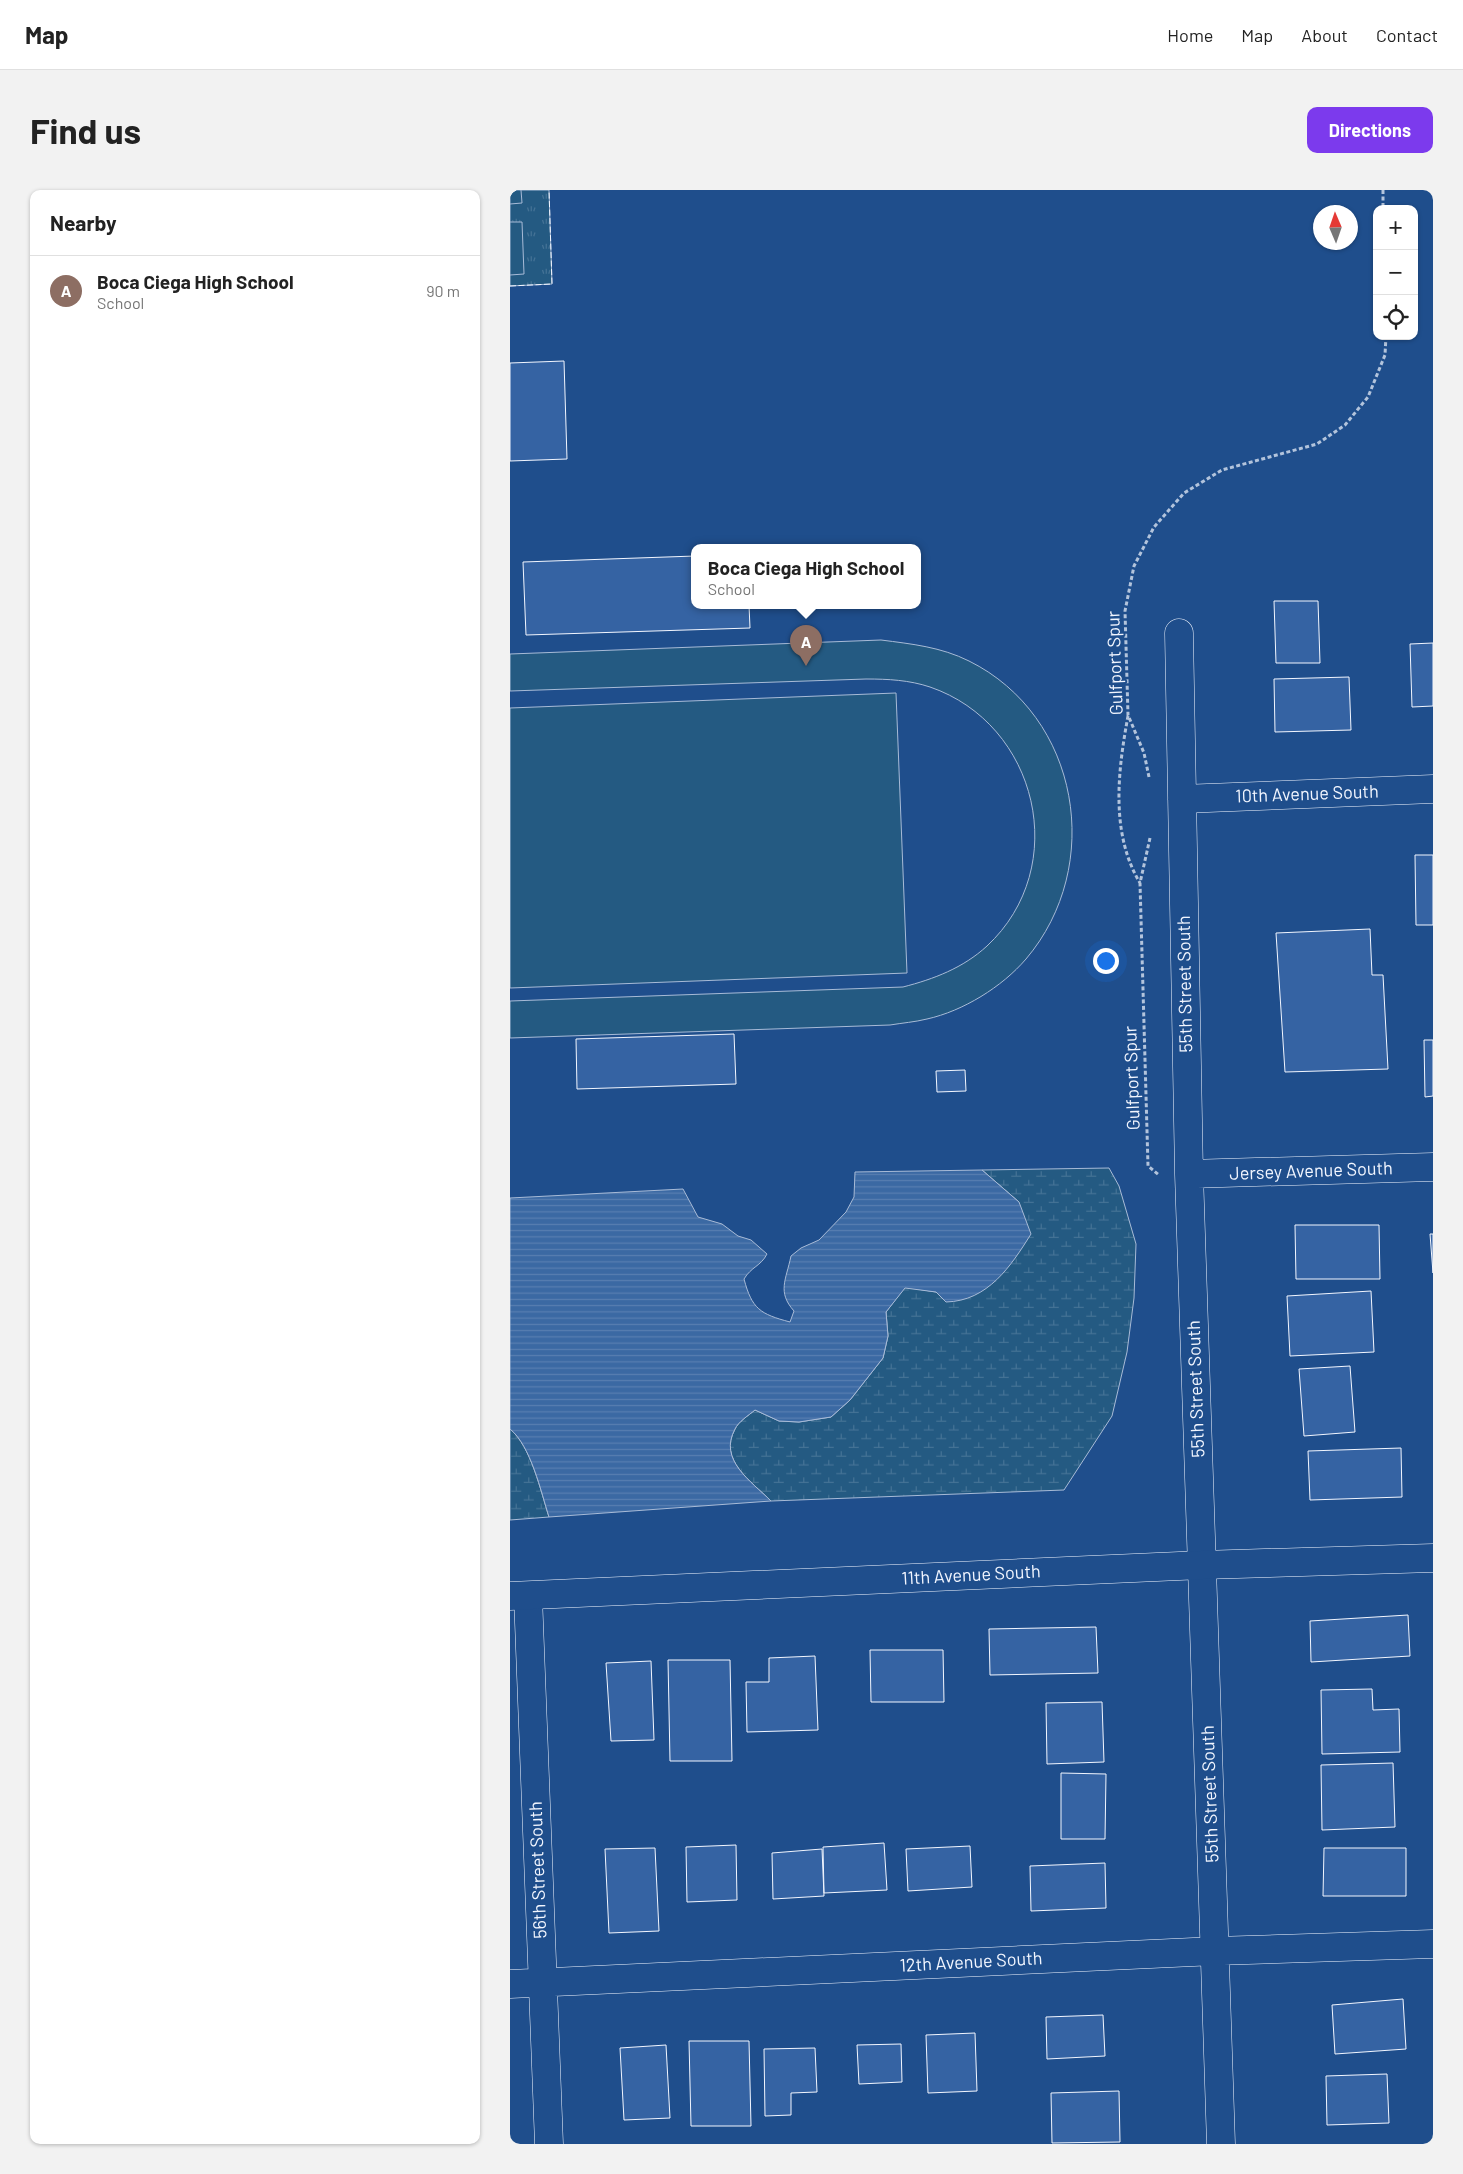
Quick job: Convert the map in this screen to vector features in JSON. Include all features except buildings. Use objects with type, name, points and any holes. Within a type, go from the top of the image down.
[{"type":"street","name":"55th Street South","points":[[1179,634],[1189,1174],[1221,2144]]},
{"type":"street","name":"10th Avenue South","points":[[1182,799],[1433,789]]},
{"type":"street","name":"Jersey Avenue South","points":[[1189,1174],[1433,1167]]},
{"type":"street","name":"11th Avenue South","points":[[519,1596],[1202,1565],[1433,1558]]},
{"type":"street","name":"56th Street South","points":[[519,1596],[543,1982],[549,2144]]},
{"type":"street","name":"12th Avenue South","points":[[510,1984],[1214,1950],[1433,1944]]},
{"type":"path","points":[[1382,190],[1384,205]]},
{"type":"path","name":"Gulfport Spur","points":[[1150,780],[1144,753],[1128,715],[1125,611],[1134,566],[1154,527],[1184,493],[1222,470],[1317,444],[1345,425],[1368,397],[1385,355],[1386,340]]},
{"type":"path","points":[[1128,715],[1120,762],[1121,828],[1128,858],[1140,884]]},
{"type":"path","name":"Gulfport Spur","points":[[1150,836],[1140,884],[1148,1166],[1160,1176],[1189,1174]]},
{"type":"green space","points":[[510,190],[549,190],[552,284],[510,286]]},
{"type":"green space","points":[[510,190],[521,190],[522,203],[510,204]]},
{"type":"green space","points":[[510,222],[522,222],[524,274],[510,275]]},
{"type":"green space","points":[[881,640],[937,649],[969,661],[1007,686],[1036,718],[1057,755],[1069,796],[1072,838],[1066,881],[1051,922],[1026,959],[994,988],[968,1004],[941,1015],[913,1022],[890,1025],[510,1038],[510,1001],[903,987],[948,972],[968,961],[987,946],[1013,914],[1029,877],[1035,839],[1031,801],[1018,764],[996,732],[967,706],[930,687],[906,681],[882,679],[510,691],[510,654]]},
{"type":"green space","points":[[896,693],[907,973],[510,988],[510,708]]},
{"type":"green space","points":[[1109,1168],[1119,1186],[1136,1244],[1134,1298],[1127,1352],[1112,1416],[1064,1490],[771,1501],[746,1478],[734,1460],[731,1451],[731,1440],[735,1429],[744,1419],[755,1410],[779,1421],[799,1422],[831,1417],[850,1400],[883,1358],[888,1336],[886,1312],[905,1287],[936,1292],[946,1302],[1019,1202],[982,1170]]},
{"type":"green space","points":[[510,1429],[524,1446],[539,1483],[549,1517],[510,1520]]},
{"type":"shaded area","points":[[982,1170],[1019,1202],[1031,1234],[997,1280],[974,1295],[961,1300],[946,1302],[936,1292],[905,1288],[886,1312],[888,1336],[883,1358],[850,1400],[831,1417],[799,1422],[779,1421],[755,1410],[736,1426],[731,1440],[731,1451],[734,1460],[746,1478],[771,1501],[549,1517],[539,1483],[524,1446],[510,1429],[510,1198],[683,1189],[698,1217],[722,1224],[738,1236],[751,1240],[767,1254],[744,1279],[747,1289],[754,1304],[764,1313],[790,1322],[794,1311],[786,1298],[784,1285],[791,1256],[801,1248],[819,1240],[846,1212],[854,1197],[855,1172]]},
{"type":"fence","points":[[510,286],[552,284],[549,190]]},
{"type":"place","name":"Boca Ciega High School","points":[[806,666]]}]
